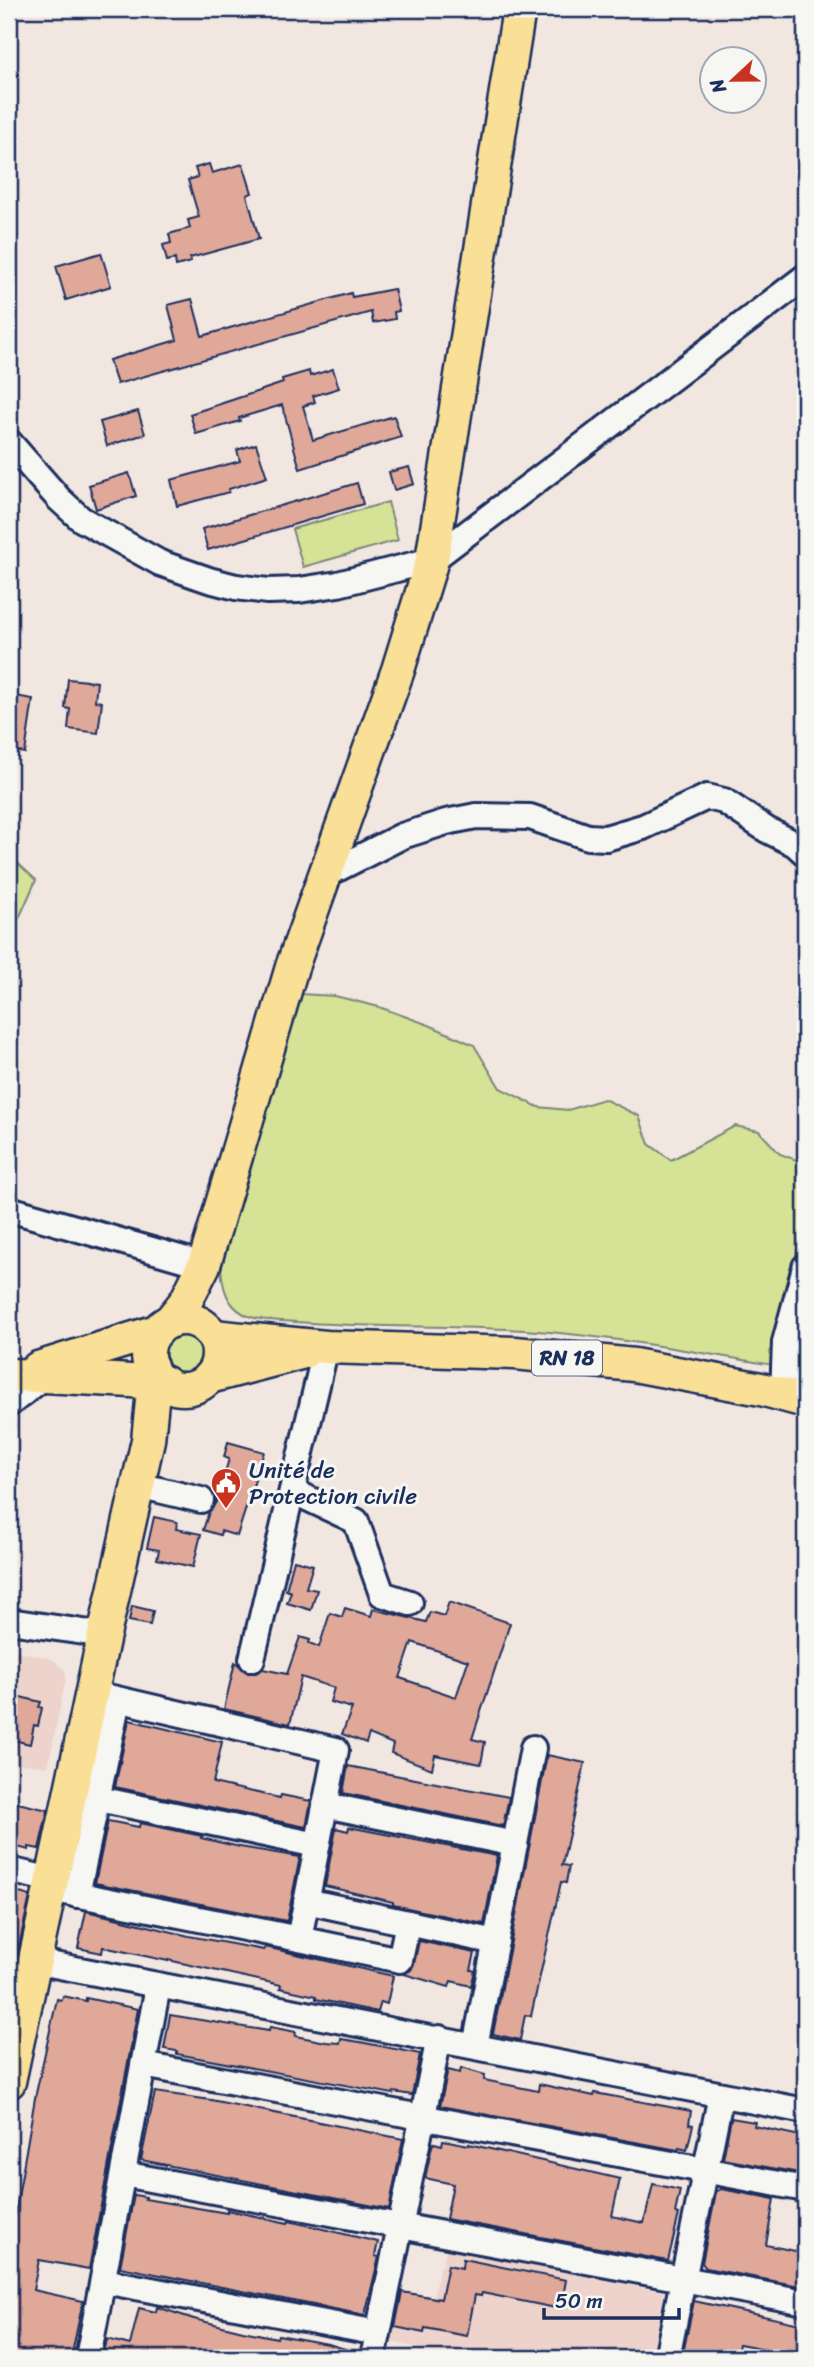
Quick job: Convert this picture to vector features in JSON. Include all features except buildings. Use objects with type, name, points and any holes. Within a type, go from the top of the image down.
[{"type":"main road","points":[[9,2082],[14,2035],[34,1961],[59,1888],[105,1697],[104,1635],[138,1485],[163,1391],[149,1348],[163,1326],[186,1301],[204,1265],[292,967],[398,670],[432,560],[519,9]]},
{"type":"main road","points":[[163,1391],[218,1357],[210,1332],[204,1265]]},
{"type":"main road","points":[[25,1375],[189,1319],[210,1332]]},
{"type":"main road","name":"RN 18","points":[[210,1332],[326,1347],[515,1353],[621,1364],[794,1398]]},
{"type":"main road","name":"RN 18","points":[[25,1375],[163,1391],[326,1347]]},
{"type":"street","points":[[9,442],[80,519],[160,563],[236,587],[268,591],[338,584],[432,560],[805,276]]},
{"type":"street","points":[[325,875],[402,836],[446,822],[476,816],[530,817],[588,837],[607,838],[643,827],[707,797],[724,800],[805,853]]},
{"type":"street","points":[[9,1209],[204,1265]]},
{"type":"street","points":[[794,1398],[785,1342],[805,1267]]},
{"type":"street","points":[[252,1659],[326,1347]]},
{"type":"street","points":[[9,1404],[25,1375]]},
{"type":"street","points":[[138,1485],[201,1500]]},
{"type":"street","points":[[292,1490],[356,1521],[382,1594],[410,1603]]},
{"type":"street","points":[[9,1622],[104,1635]]},
{"type":"street","points":[[105,1697],[336,1750],[299,1939]]},
{"type":"street","points":[[475,2046],[533,1748]]},
{"type":"street","points":[[83,1796],[317,1845]]},
{"type":"street","points":[[325,1805],[515,1844]]},
{"type":"street","points":[[9,1870],[59,1888],[400,1960],[408,1923]]},
{"type":"street","points":[[306,1901],[496,1942]]},
{"type":"street","points":[[34,1961],[805,2111]]},
{"type":"street","points":[[88,2358],[158,1986]]},
{"type":"street","points":[[373,2358],[439,2038]]},
{"type":"street","points":[[143,2065],[805,2189]]},
{"type":"street","points":[[667,2358],[721,2095]]},
{"type":"street","points":[[123,2174],[805,2302]]},
{"type":"street","points":[[104,2281],[378,2333]]},
{"type":"shaded area","points":[[9,1649],[52,1659],[65,1670],[66,1678],[48,1767],[9,1762]]},
{"type":"shaded area","points":[[446,2249],[664,2292],[652,2358],[469,2358],[391,2342],[394,2320],[397,2319],[398,2299],[401,2299],[402,2292],[433,2297]]},
{"type":"green space","points":[[388,502],[398,540],[303,567],[292,529]]},
{"type":"green space","points":[[9,855],[36,880],[9,941]]},
{"type":"green space","points":[[300,994],[335,996],[379,1007],[474,1045],[500,1088],[538,1107],[568,1110],[604,1099],[639,1116],[649,1144],[671,1160],[735,1126],[759,1131],[780,1154],[805,1163],[805,1214],[773,1365],[588,1336],[496,1328],[270,1320],[250,1317],[238,1310],[226,1294],[221,1269]]},
{"type":"green space","points":[[183,1332],[198,1339],[205,1354],[198,1369],[183,1376],[168,1369],[161,1354],[168,1339]]},
{"type":"place","name":"Unité de Protection civile","points":[[226,1510]]}]
